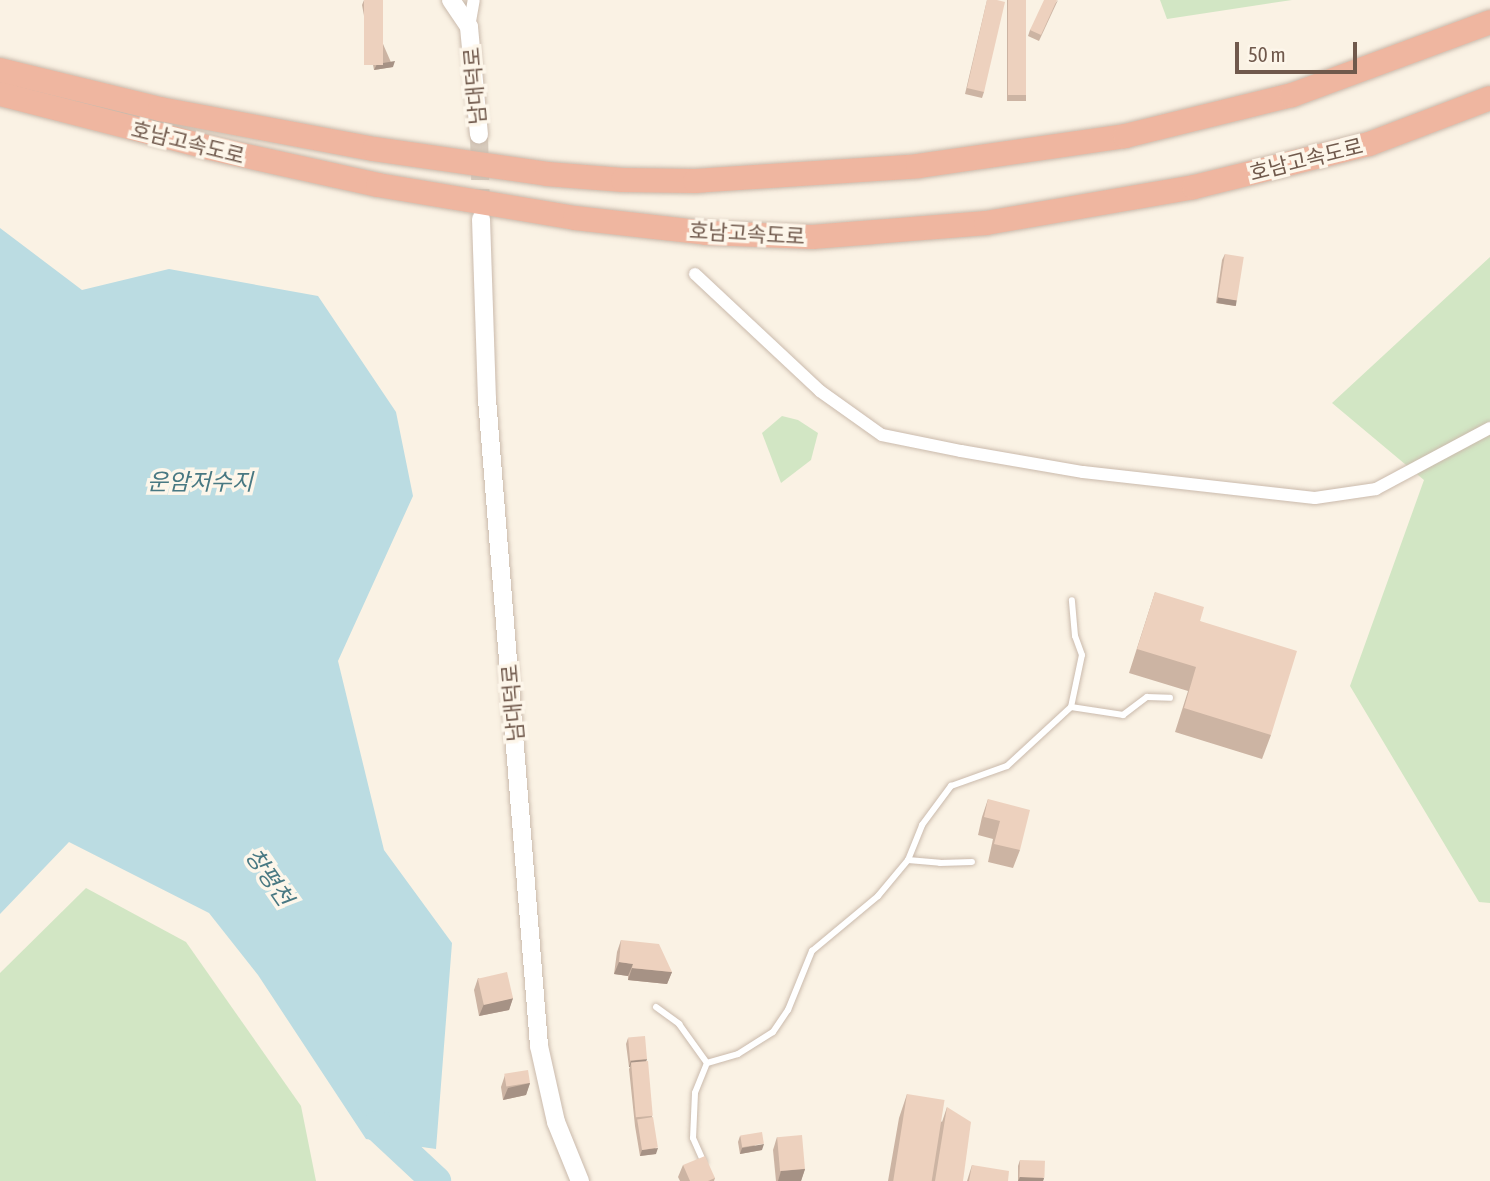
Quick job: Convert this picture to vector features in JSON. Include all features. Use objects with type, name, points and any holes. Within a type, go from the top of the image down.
[{"type":"highway","name":"호남고속도로","points":[[0,70],[160,108],[374,149],[547,174],[623,180],[695,181],[918,166],[1125,136],[1292,95],[1490,22]]},
{"type":"highway","name":"호남고속도로","points":[[0,94],[210,148],[378,185],[575,218],[706,233],[812,237],[986,223],[1194,187],[1369,144],[1490,98]]},
{"type":"main road","name":"남대덕로","points":[[451,0],[469,27],[479,135]]},
{"type":"main road","name":"남대덕로","points":[[481,219],[488,411],[540,1046],[556,1122],[580,1181]]},
{"type":"street","points":[[469,27],[474,0]]},
{"type":"street","points":[[695,274],[820,391],[881,435],[961,451],[1083,472],[1315,498],[1376,489],[1490,428]]},
{"type":"lane","points":[[707,1063],[738,1054],[773,1032],[788,1010],[812,951],[878,895],[908,860],[922,825],[951,786],[1007,766],[1071,707],[1082,655],[1074,636],[1072,600]]},
{"type":"lane","points":[[1071,707],[1123,715],[1147,697],[1170,698]]},
{"type":"lane","points":[[908,860],[972,862]]},
{"type":"lane","points":[[656,1007],[679,1024],[707,1063]]},
{"type":"lane","points":[[707,1063],[695,1093],[693,1138],[707,1170]]},
{"type":"green space","points":[[1160,0],[1292,0],[1167,19]]},
{"type":"green space","points":[[1490,257],[1490,903],[1479,902],[1350,686],[1424,480],[1332,403]]},
{"type":"green space","points":[[782,416],[798,420],[818,433],[811,460],[781,483],[762,433]]},
{"type":"green space","points":[[86,888],[186,942],[301,1106],[316,1181],[0,1181],[0,973]]},
{"type":"water","name":"운암저수지","points":[[0,228],[82,290],[169,269],[318,296],[396,412],[413,496],[338,661],[384,850],[452,943],[436,1149],[366,1139],[258,975],[209,913],[69,842],[0,914]]},
{"type":"building","points":[[364,0],[383,0],[383,65],[364,65]]},
{"type":"building","points":[[987,0],[1005,2],[984,92],[967,88]]},
{"type":"building","points":[[1008,0],[1026,0],[1026,95],[1008,95]]},
{"type":"building","points":[[1044,0],[1057,0],[1041,35],[1030,30]]},
{"type":"building","points":[[1225,254],[1244,257],[1237,300],[1218,297]]},
{"type":"building","points":[[1155,592],[1204,607],[1200,621],[1297,651],[1271,735],[1184,708],[1196,667],[1137,649]]},
{"type":"building","points":[[988,799],[1030,810],[1020,850],[994,844],[1000,821],[984,817]]},
{"type":"building","points":[[621,940],[659,944],[672,972],[632,968],[633,964],[619,962]]},
{"type":"building","points":[[507,972],[513,998],[484,1005],[478,979]]},
{"type":"building","points":[[645,1036],[647,1059],[630,1060],[628,1037]]},
{"type":"building","points":[[648,1061],[653,1116],[636,1117],[631,1062]]},
{"type":"building","points":[[528,1070],[530,1083],[506,1087],[504,1074]]},
{"type":"building","points":[[907,1094],[945,1100],[932,1181],[893,1181]]},
{"type":"building","points":[[947,1107],[971,1122],[963,1181],[935,1181]]},
{"type":"building","points":[[653,1117],[658,1148],[642,1150],[637,1120]]},
{"type":"building","points":[[762,1132],[764,1144],[742,1147],[740,1135]]},
{"type":"building","points":[[802,1135],[805,1169],[780,1171],[777,1137]]},
{"type":"building","points":[[705,1156],[715,1178],[708,1181],[690,1181],[683,1165]]},
{"type":"building","points":[[1020,1160],[1045,1161],[1044,1178],[1019,1177]]},
{"type":"building","points":[[972,1165],[1009,1171],[1008,1181],[969,1181]]},
{"type":"waterway","name":"창평천","points":[[373,1113],[377,1126],[436,1181]]},
{"type":"tunnel","points":[[479,135],[481,212]]}]
